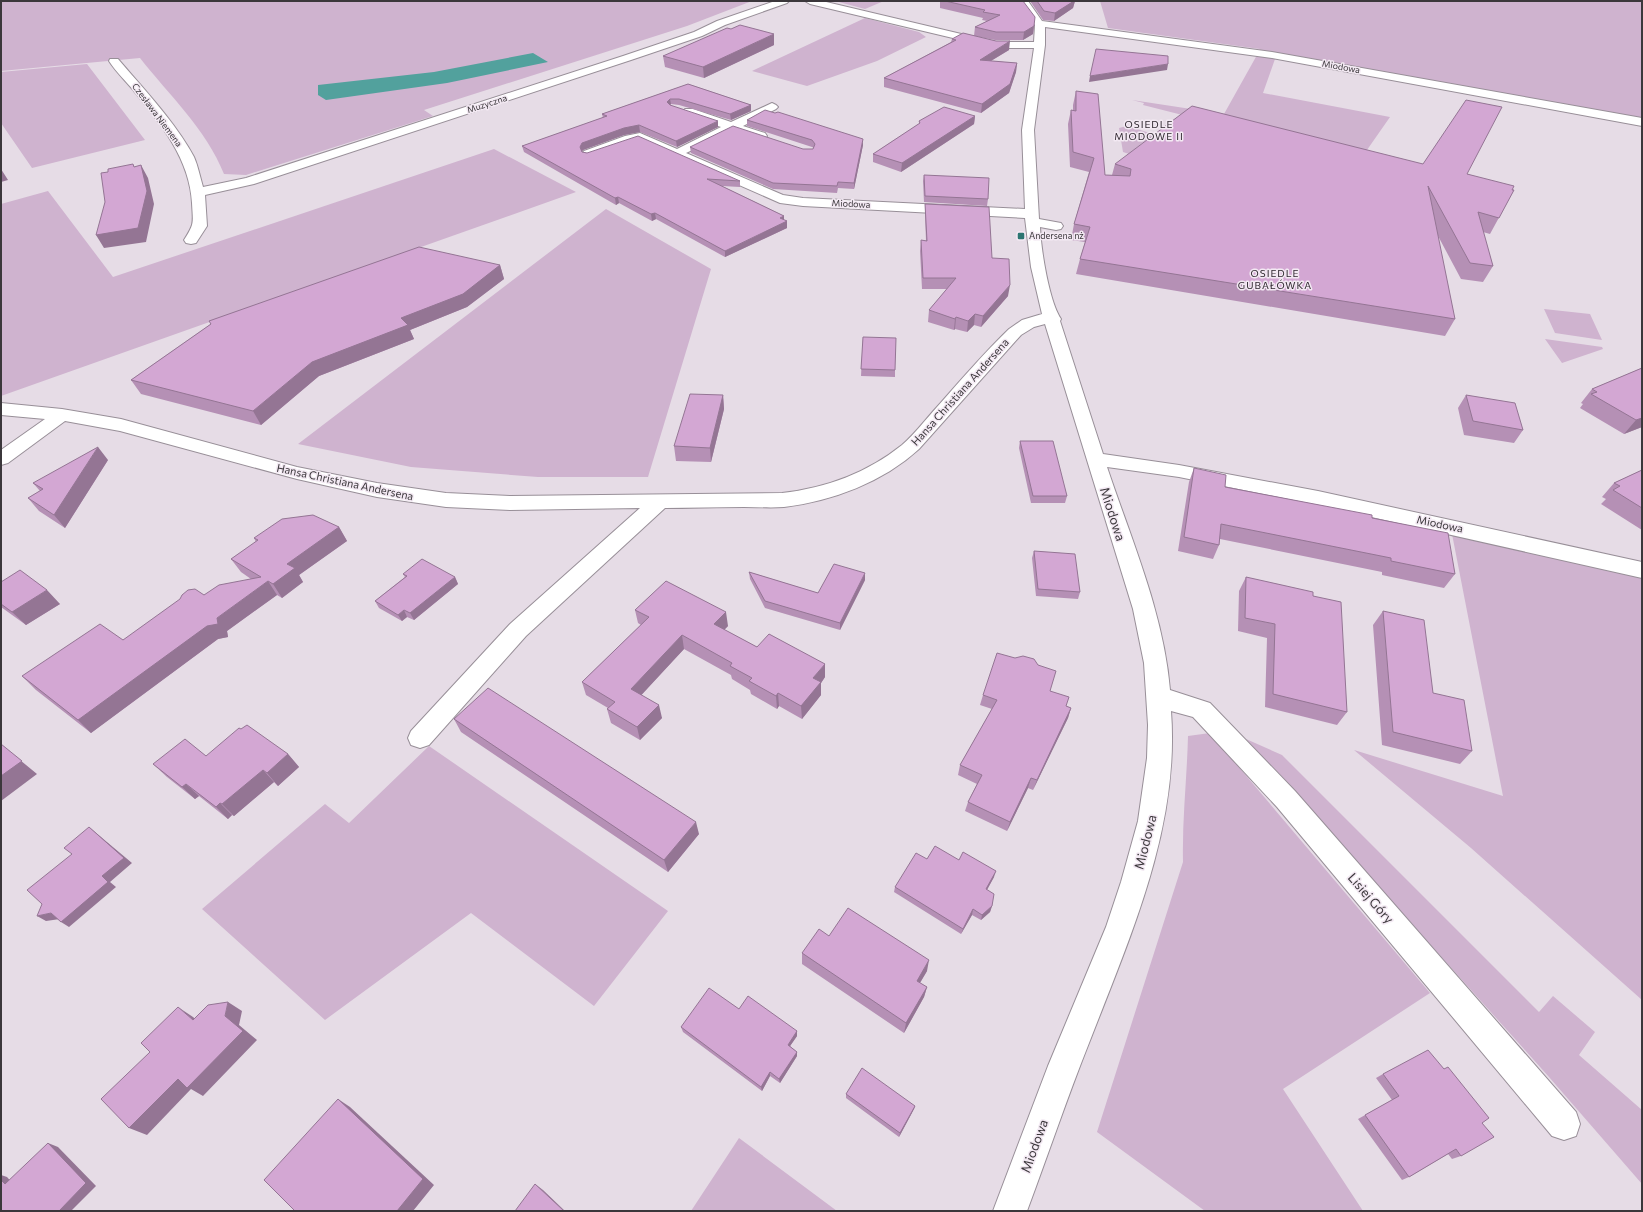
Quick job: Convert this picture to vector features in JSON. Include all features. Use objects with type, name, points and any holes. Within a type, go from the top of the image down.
[{"type":"street","points":[[810,1],[995,45],[1040,45]]},
{"type":"street","name":"Miodowa","points":[[1010,1211],[1064,1066],[1120,927],[1144,851],[1151,821],[1160,758],[1159,697],[1156,663],[1144,608],[1095,459],[1053,319],[1044,295],[1038,266],[1033,218],[1028,130],[1041,29],[1023,1]]},
{"type":"street","name":"Muzyczna","points":[[198,192],[249,181],[698,34],[721,23],[778,3]]},
{"type":"street","name":"Miodowa","points":[[1038,23],[1272,55],[1642,122]]},
{"type":"street","name":"Czesława Niemena","points":[[114,61],[140,91],[173,134],[188,158],[198,192],[200,226],[190,240]]},
{"type":"street","points":[[678,153],[772,107]]},
{"type":"street","points":[[675,108],[770,139]]},
{"type":"street","name":"Miodowa","points":[[588,154],[629,139],[640,137],[780,199],[803,202],[1033,218],[1056,226]]},
{"type":"street","name":"Hansa Christiana Andersena","points":[[1,409],[62,415],[121,425],[297,473],[406,495],[446,500],[481,502],[659,502],[754,501],[803,498],[839,488],[887,464],[908,449],[927,430],[1003,344],[1024,324],[1040,318],[1053,319]]},
{"type":"street","points":[[1,459],[33,438],[62,415]]},
{"type":"street","name":"Miodowa","points":[[1095,459],[1229,479],[1450,526],[1642,570]]},
{"type":"street","points":[[420,738],[518,630],[659,502]]},
{"type":"street","name":"Lisiej Góry","points":[[1159,697],[1201,710],[1286,799],[1564,1124]]},
{"type":"shaded area","points":[[1,1],[752,1],[687,26],[424,110],[433,116],[246,175],[224,174],[197,127],[140,58],[1,71]]},
{"type":"shaded area","points":[[835,1],[884,1],[865,9]]},
{"type":"shaded area","points":[[1100,1],[1642,1],[1642,120],[1259,50],[1260,49],[1108,28]]},
{"type":"shaded area","points":[[865,18],[919,32],[926,37],[877,61],[807,86],[752,71]]},
{"type":"shaded area","points":[[533,53],[548,62],[447,83],[326,100],[318,95],[318,85],[434,72]]},
{"type":"shaded area","points":[[1257,55],[1275,59],[1263,93],[1390,117],[1360,160],[1143,105],[1144,103],[1132,100],[1224,114]]},
{"type":"shaded area","points":[[87,64],[145,140],[32,168],[1,123],[1,72]]},
{"type":"shaded area","points":[[1127,126],[1153,134],[1129,154],[1123,152],[1119,128]]},
{"type":"shaded area","points":[[494,149],[576,192],[1,396],[1,204],[48,191],[113,277]]},
{"type":"shaded area","points":[[606,209],[711,269],[648,477],[538,477],[411,467],[298,444]]},
{"type":"shaded area","points":[[1544,309],[1590,314],[1602,340],[1555,333]]},
{"type":"shaded area","points":[[1545,339],[1602,347],[1603,349],[1562,363]]},
{"type":"shaded area","points":[[1452,534],[1642,577],[1642,1000],[1471,848],[1354,750],[1503,796]]},
{"type":"shaded area","points":[[1210,733],[1430,993],[1283,1089],[1363,1211],[1205,1211],[1097,1132],[1183,862],[1183,830],[1188,736]]},
{"type":"shaded area","points":[[1246,739],[1282,755],[1539,1012],[1553,996],[1595,1032],[1579,1055],[1642,1110],[1642,1184],[1549,1077]]},
{"type":"shaded area","points":[[429,746],[668,911],[594,1006],[471,913],[325,1020],[202,909],[325,804],[349,823]]},
{"type":"shaded area","points":[[739,1138],[837,1211],[691,1211]]},
{"type":"building","points":[[945,1],[1023,1],[1035,17],[1034,26],[1024,32],[996,32],[975,27],[1000,15],[983,12],[985,10]]},
{"type":"building","points":[[1037,1],[1074,1],[1055,13],[1044,11]]},
{"type":"building","points":[[740,25],[774,34],[703,67],[663,56],[727,28],[731,29]]},
{"type":"building","points":[[963,33],[996,41],[1010,41],[980,60],[1017,63],[1010,84],[982,104],[884,78],[956,40],[952,39]]},
{"type":"building","points":[[1096,49],[1168,56],[1168,64],[1090,76]]},
{"type":"building","points":[[688,84],[751,105],[730,114],[679,99],[670,99],[667,102],[670,105],[718,121],[676,141],[639,125],[624,128],[582,143],[580,147],[582,152],[587,153],[638,136],[740,181],[707,179],[784,216],[780,218],[787,221],[725,251],[655,213],[651,214],[618,197],[615,198],[522,146],[607,116],[602,114]]},
{"type":"building","points":[[1076,91],[1098,94],[1105,175],[1130,176],[1131,169],[1115,164],[1192,106],[1423,164],[1466,100],[1502,107],[1467,174],[1514,186],[1512,190],[1514,190],[1499,218],[1478,212],[1493,266],[1470,263],[1428,186],[1455,319],[1080,259],[1090,227],[1074,224],[1094,158],[1073,152],[1071,110],[1076,111]]},
{"type":"building","points":[[944,107],[975,116],[902,163],[873,154],[920,123],[919,121]]},
{"type":"building","points":[[765,110],[775,113],[778,112],[863,139],[854,183],[838,182],[837,186],[773,183],[690,147],[733,126],[803,149],[813,149],[815,144],[812,140],[747,120]]},
{"type":"building","points":[[133,164],[134,167],[141,165],[147,191],[138,228],[96,235],[105,202],[101,173],[108,172],[108,169]]},
{"type":"building","points":[[924,175],[989,178],[988,199],[925,196]]},
{"type":"building","points":[[925,204],[989,207],[992,258],[1009,259],[1010,285],[983,316],[975,314],[968,321],[956,317],[955,319],[929,310],[956,278],[923,278],[921,240],[927,241]]},
{"type":"building","points":[[419,247],[500,265],[463,294],[401,318],[408,325],[312,362],[253,411],[131,380],[211,324],[209,321]]},
{"type":"building","points":[[863,337],[896,338],[895,370],[861,369]]},
{"type":"building","points":[[1642,368],[1642,418],[1636,420],[1591,394],[1597,392],[1592,389]]},
{"type":"building","points":[[690,394],[723,395],[710,448],[674,446]]},
{"type":"building","points":[[1466,395],[1515,403],[1523,430],[1473,421]]},
{"type":"building","points":[[1020,441],[1053,441],[1067,496],[1033,496]]},
{"type":"building","points":[[98,447],[54,515],[28,498],[43,489],[33,483]]},
{"type":"building","points":[[1194,468],[1226,475],[1225,487],[1372,515],[1372,518],[1448,533],[1455,574],[1391,561],[1391,558],[1221,524],[1219,545],[1184,537]]},
{"type":"building","points":[[1642,470],[1642,508],[1613,490],[1620,486],[1614,483]]},
{"type":"building","points":[[313,515],[339,527],[287,564],[295,568],[273,584],[268,581],[217,618],[218,624],[207,626],[78,720],[22,676],[100,624],[123,640],[180,599],[188,590],[195,589],[204,595],[219,585],[261,577],[231,559],[258,540],[254,538],[282,519]]},
{"type":"building","points":[[1034,551],[1075,554],[1080,592],[1038,589]]},
{"type":"building","points":[[422,559],[455,577],[410,613],[404,610],[398,615],[375,601],[407,576],[403,574]]},
{"type":"building","points":[[834,564],[865,573],[840,623],[765,601],[749,572],[818,593]]},
{"type":"building","points":[[20,570],[47,590],[12,612],[1,604],[1,582]]},
{"type":"building","points":[[1246,577],[1313,592],[1313,596],[1341,602],[1347,712],[1273,694],[1275,624],[1245,618]]},
{"type":"building","points":[[666,581],[726,612],[714,624],[757,647],[769,634],[825,664],[813,678],[821,682],[801,706],[778,693],[776,696],[749,681],[752,678],[730,666],[732,663],[682,635],[631,689],[659,705],[637,727],[607,709],[615,702],[582,682],[649,617],[635,610]]},
{"type":"building","points":[[1383,611],[1424,620],[1433,693],[1464,700],[1472,751],[1393,732]]},
{"type":"building","points":[[997,653],[1015,658],[1023,656],[1034,659],[1038,665],[1056,671],[1050,691],[1069,697],[1066,706],[1071,708],[1037,780],[1031,778],[1010,822],[968,802],[982,775],[960,765],[997,700],[983,695]]},
{"type":"building","points":[[488,688],[696,822],[664,860],[454,719]]},
{"type":"building","points":[[247,725],[288,754],[267,773],[263,770],[222,804],[220,803],[216,807],[186,784],[182,787],[153,764],[185,739],[206,756],[239,728],[241,729]]},
{"type":"building","points":[[1,744],[22,761],[1,776]]},
{"type":"building","points":[[89,827],[124,858],[102,876],[108,882],[61,922],[51,913],[37,916],[42,904],[27,890],[72,854],[64,848]]},
{"type":"building","points":[[935,846],[959,860],[963,852],[996,871],[986,889],[994,894],[992,906],[982,915],[973,909],[963,929],[895,887],[916,853],[927,859]]},
{"type":"building","points":[[848,908],[929,960],[917,981],[927,987],[906,1023],[802,953],[819,929],[829,936]]},
{"type":"building","points":[[709,988],[739,1009],[748,996],[797,1031],[788,1045],[797,1052],[779,1079],[770,1072],[761,1087],[681,1027]]},
{"type":"building","points":[[228,1002],[225,1016],[243,1031],[187,1088],[178,1079],[129,1128],[101,1099],[150,1052],[141,1043],[178,1007],[193,1020],[208,1005]]},
{"type":"building","points":[[1428,1050],[1444,1069],[1448,1067],[1489,1118],[1482,1123],[1494,1137],[1461,1156],[1456,1149],[1409,1177],[1365,1115],[1399,1096],[1383,1074]]},
{"type":"building","points":[[862,1068],[915,1106],[900,1133],[846,1094]]},
{"type":"building","points":[[338,1099],[423,1179],[397,1211],[295,1211],[264,1180]]},
{"type":"building","points":[[48,1143],[86,1183],[59,1211],[1,1211],[1,1180],[5,1184]]},
{"type":"building","points":[[535,1184],[564,1211],[515,1211]]},
{"type":"place","name":"Andersena nż","points":[[1021,236]]},
{"type":"district","name":"OSIEDLE MIODOWE II","points":[[1149,130]]},
{"type":"district","name":"OSIEDLE GUBAŁÓWKA","points":[[1275,278]]}]
